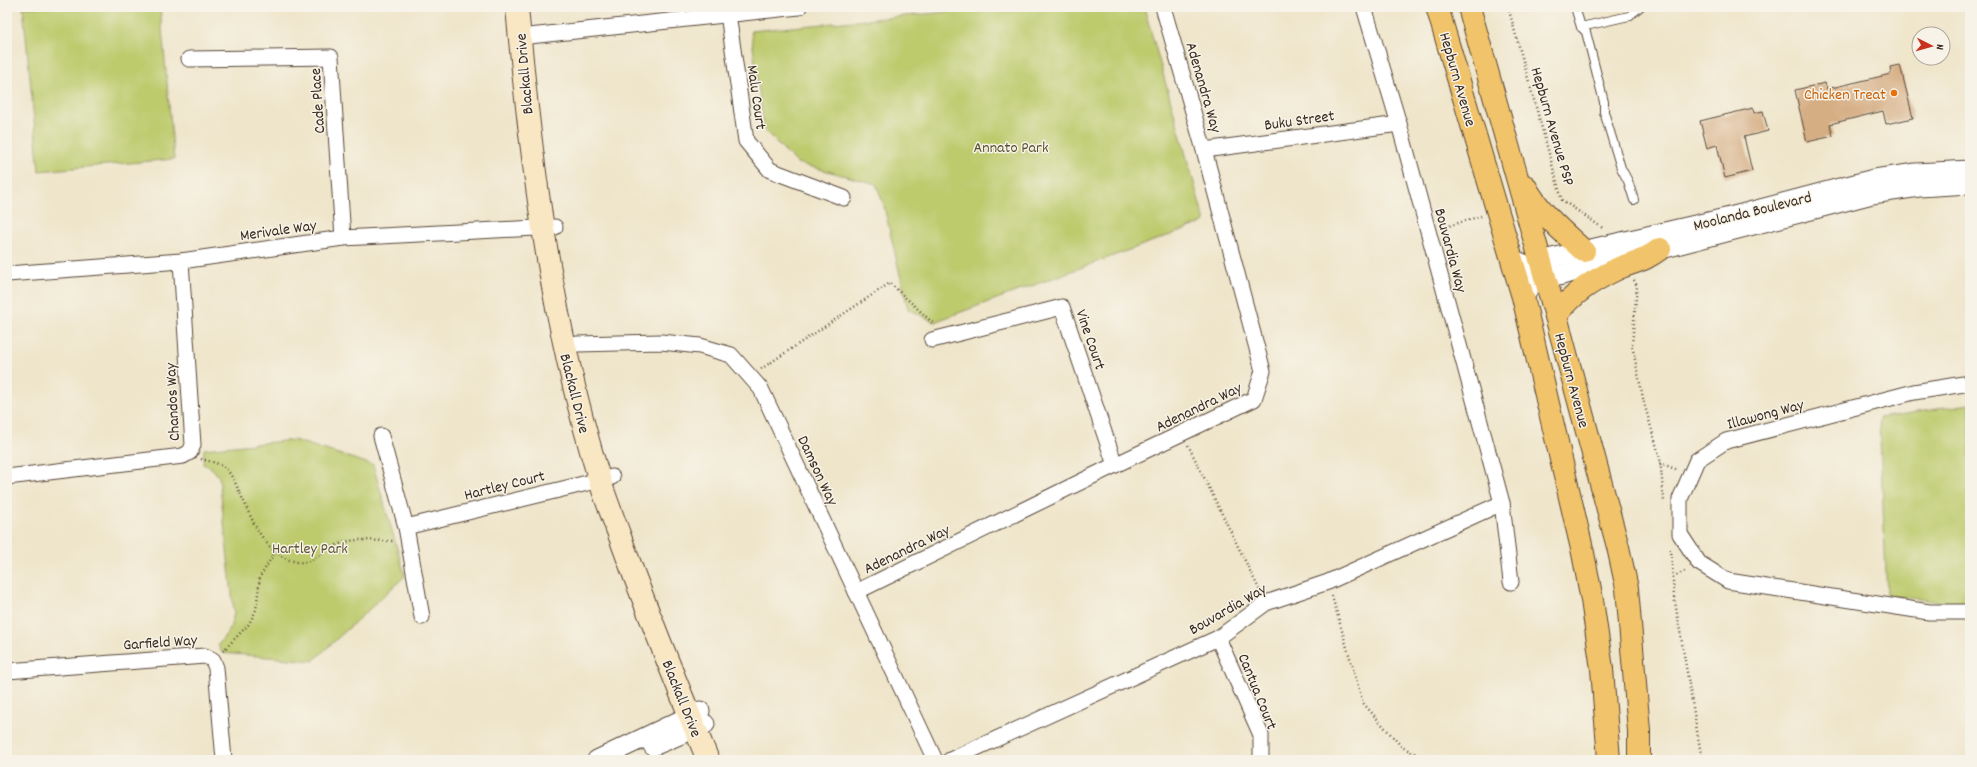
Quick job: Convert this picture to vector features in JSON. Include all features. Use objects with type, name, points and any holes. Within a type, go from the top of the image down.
[{"type":"main road","name":"Blackall Drive","points":[[517,7],[527,36],[544,152],[549,227],[564,283],[571,346],[605,478],[697,720],[708,760]]},
{"type":"main road","name":"Blackall Drive","points":[[527,36],[531,7]]},
{"type":"main road","name":"Hepburn Avenue","points":[[1437,7],[1512,259],[1583,553],[1592,600],[1602,669],[1609,760]]},
{"type":"main road","name":"Hepburn Avenue","points":[[1469,7],[1556,316],[1618,547],[1627,588],[1639,730],[1639,760]]},
{"type":"main road","points":[[1514,165],[1533,200],[1561,230],[1584,251]]},
{"type":"main road","points":[[1556,316],[1568,299],[1591,283],[1620,268],[1647,259],[1660,249]]},
{"type":"main road","name":"Blackall Drive","points":[[697,720],[720,760]]},
{"type":"street","points":[[527,36],[799,7]]},
{"type":"street","name":"Adenandra Way","points":[[856,592],[1115,465],[1254,399],[1263,371],[1204,150],[1163,7]]},
{"type":"street","name":"Bouvardia Way","points":[[1364,7],[1399,124],[1502,503],[1511,582]]},
{"type":"street","name":"Malu Court","points":[[728,14],[746,141],[770,170],[844,198]]},
{"type":"street","name":"Cade Place","points":[[189,59],[331,57],[343,238]]},
{"type":"street","name":"Buku Street","points":[[1204,150],[1399,124]]},
{"type":"street","name":"Moolanda Boulevard","points":[[1522,297],[1543,272],[1552,258],[1730,217],[1874,179],[1916,172],[1970,170]]},
{"type":"street","name":"Moolanda Boulevard","points":[[1512,259],[1554,277],[1872,194],[1919,187],[1970,184]]},
{"type":"street","name":"Merivale Way","points":[[7,274],[181,261],[343,238],[549,227]]},
{"type":"street","name":"Chandos Way","points":[[7,477],[183,456],[190,452],[193,446],[181,261]]},
{"type":"street","name":"Vine Court","points":[[939,338],[1062,306],[1115,465]]},
{"type":"street","name":"Damson Way","points":[[571,346],[661,342],[700,346],[731,355],[750,376],[760,389],[935,760]]},
{"type":"street","name":"Illawong Way","points":[[1970,383],[1914,392],[1726,442],[1697,460],[1680,499],[1680,534],[1699,563],[1728,581],[1929,612],[1970,612]]},
{"type":"street","points":[[381,436],[407,532],[422,617]]},
{"type":"street","name":"Hartley Court","points":[[407,532],[605,478]]},
{"type":"street","name":"Bouvardia Way","points":[[950,760],[1218,638],[1266,603],[1328,582],[1502,503]]},
{"type":"street","name":"Cantua Court","points":[[1218,638],[1261,734],[1261,760]]},
{"type":"street","name":"Garfield Way","points":[[7,671],[205,656],[213,660],[216,668],[224,760]]},
{"type":"street","points":[[597,760],[697,720]]},
{"type":"street","points":[[624,760],[697,720]]},
{"type":"lane","points":[[1575,7],[1581,27],[1586,32],[1604,102],[1604,112],[1621,168],[1628,181],[1634,200]]},
{"type":"lane","points":[[1581,27],[1629,16],[1640,7]]},
{"type":"path","name":"Hepburn Avenue PSP","points":[[1508,7],[1562,200],[1607,230]]},
{"type":"path","points":[[750,376],[890,283],[939,338]]},
{"type":"path","points":[[1183,434],[1266,603]]},
{"type":"path","points":[[183,456],[209,461],[224,467],[234,480],[263,538],[274,552],[292,561],[304,563],[317,559],[331,548],[345,542],[361,539],[395,541],[407,532]]},
{"type":"path","points":[[1660,463],[1689,476]]},
{"type":"path","points":[[213,660],[249,624],[256,610],[260,577],[274,552]]},
{"type":"path","points":[[1328,582],[1364,703],[1402,747],[1428,760]]},
{"type":"green space","points":[[23,7],[160,7],[174,159],[39,171]]},
{"type":"green space","name":"Annato Park","points":[[998,7],[1144,7],[1205,222],[934,322],[908,309],[883,202],[876,184],[797,163],[764,130],[751,31]]},
{"type":"green space","points":[[1970,404],[1970,602],[1941,602],[1887,595],[1879,418]]},
{"type":"green space","name":"Hartley Park","points":[[294,440],[373,465],[405,576],[313,661],[222,653],[218,645],[230,629],[234,613],[219,477],[212,468],[203,464],[204,449]]},
{"type":"building","points":[[1900,65],[1913,118],[1886,124],[1883,111],[1830,124],[1833,136],[1807,142],[1795,90],[1825,83],[1827,89],[1891,74],[1890,67]]},
{"type":"building","points":[[1753,108],[1754,113],[1763,111],[1768,131],[1744,137],[1752,171],[1725,178],[1717,145],[1707,148],[1700,121]]},
{"type":"place","name":"Chicken Treat","points":[[1894,93]]}]
